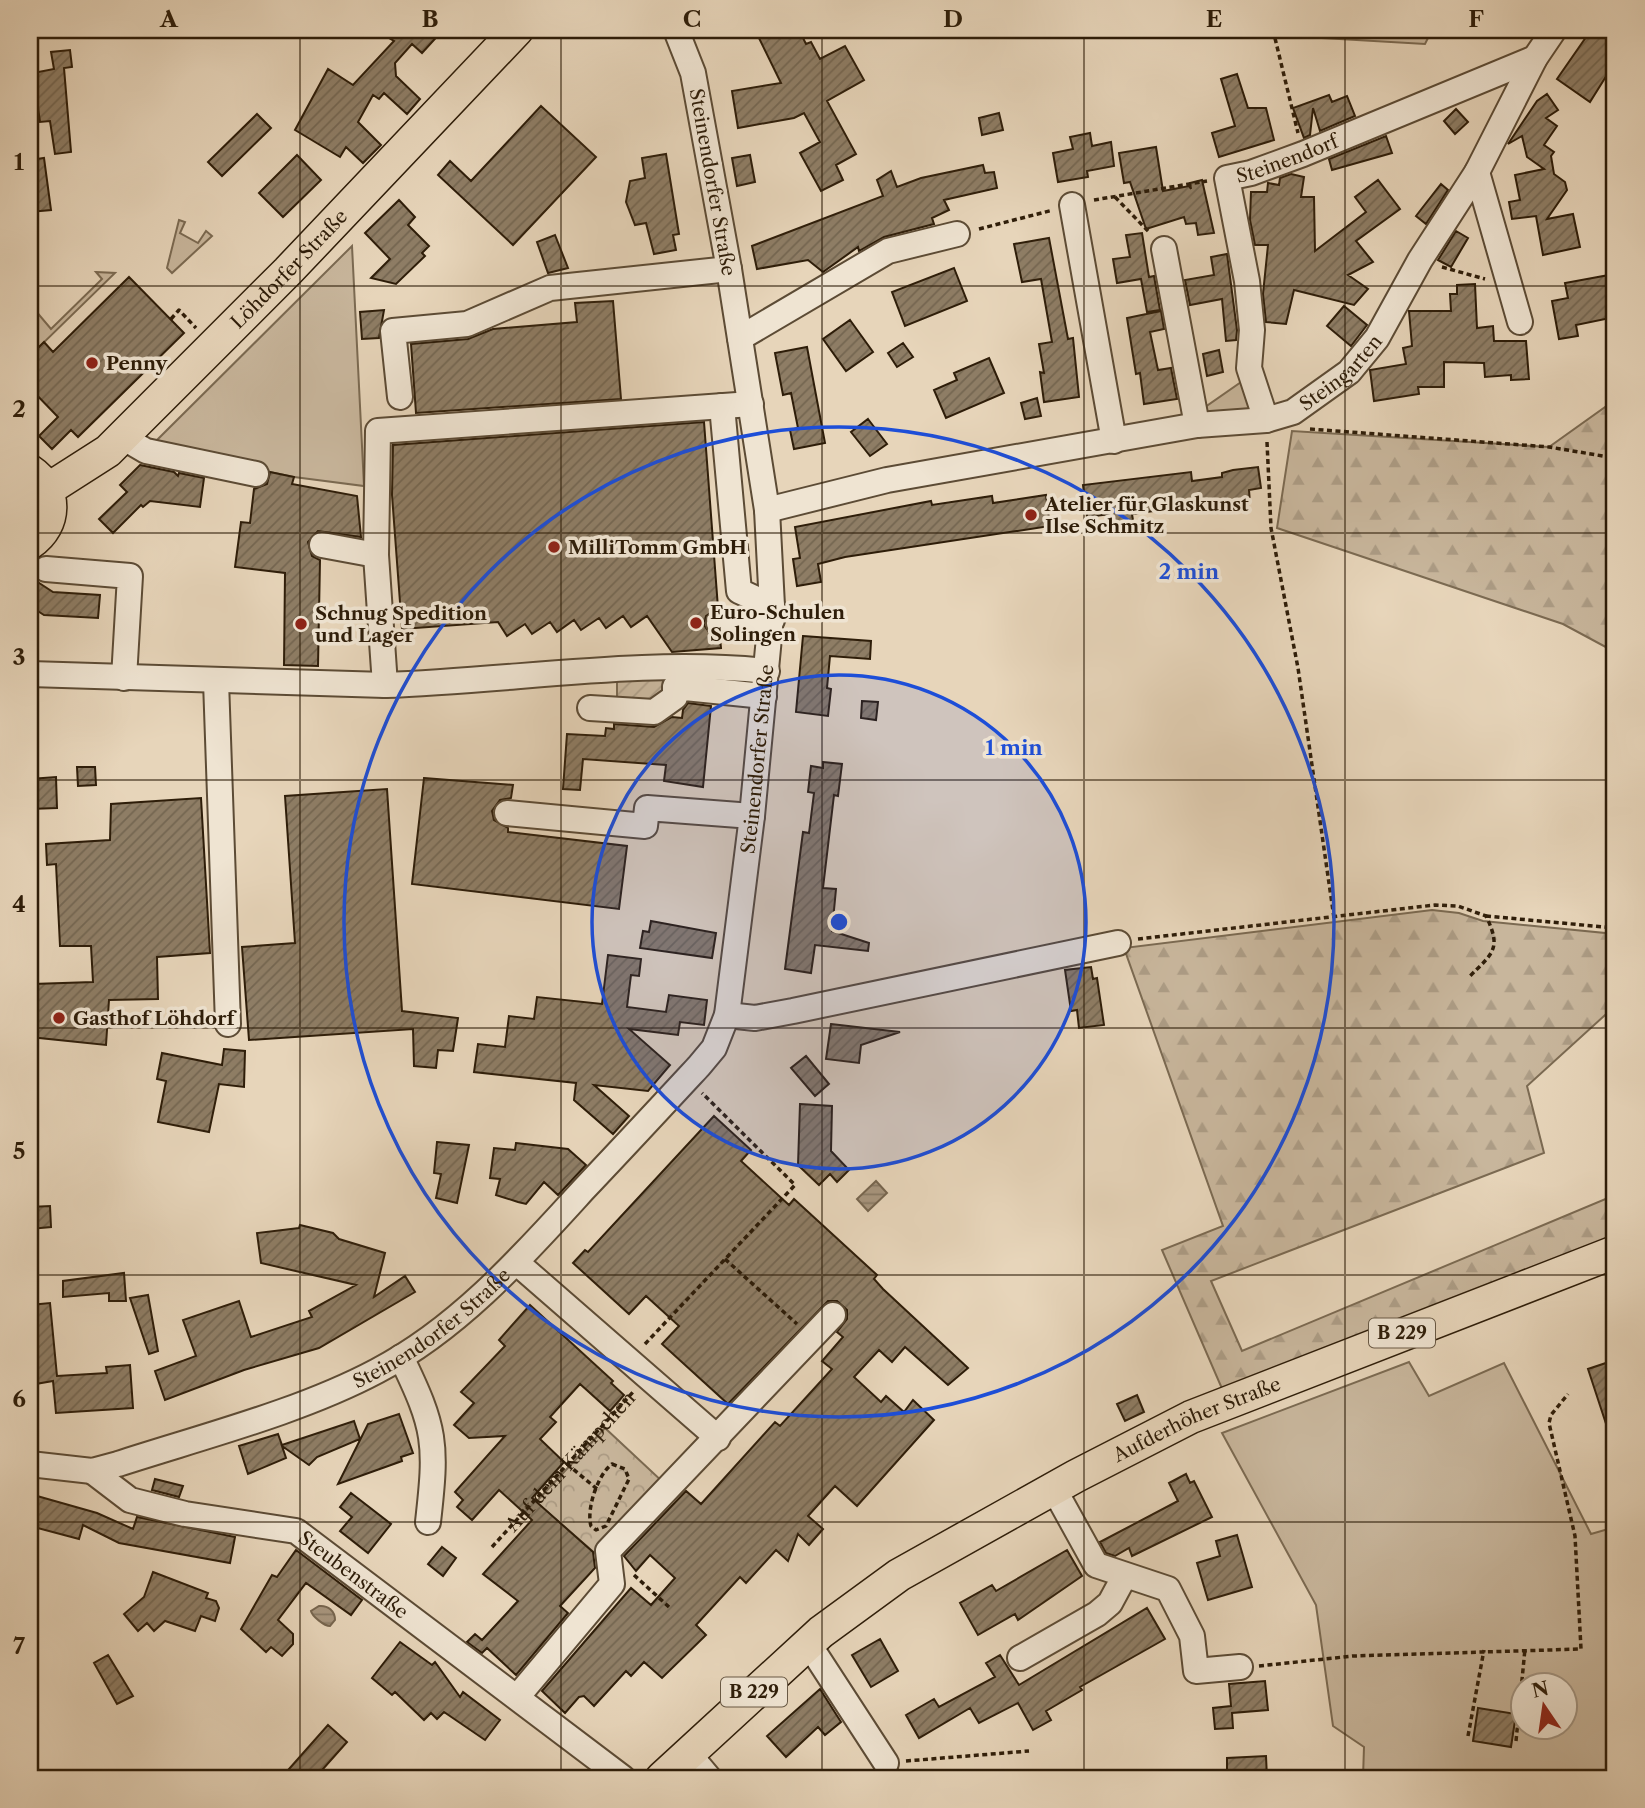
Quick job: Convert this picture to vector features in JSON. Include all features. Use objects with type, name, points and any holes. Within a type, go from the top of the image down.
[{"type":"main road","name":"Löhdorfer Straße","points":[[30,543],[48,522],[51,503],[39,481],[90,464],[122,437],[288,271],[517,30]]},
{"type":"main road","name":"Aufderhöher Straße","points":[[662,1778],[808,1643],[899,1575],[1054,1489],[1191,1417],[1615,1251]]},
{"type":"street","name":"Steinendorfer Straße","points":[[30,1464],[92,1471],[300,1404],[376,1372],[401,1357],[472,1304],[517,1262],[714,1048],[727,1015],[752,816],[772,613],[767,510],[729,269],[693,73],[676,30]]},
{"type":"street","name":"Steingarten","points":[[767,510],[887,480],[1197,425],[1266,420],[1293,412],[1349,372],[1377,338],[1420,260],[1478,172],[1535,58],[1554,30]]},
{"type":"street","name":"Steinendorf","points":[[1266,420],[1249,368],[1252,330],[1247,281],[1227,178],[1251,173],[1303,154],[1535,58]]},
{"type":"street","points":[[1478,172],[1520,322]]},
{"type":"street","points":[[1072,205],[1114,441]]},
{"type":"street","points":[[740,338],[888,251],[957,234]]},
{"type":"street","points":[[1164,249],[1197,425]]},
{"type":"street","points":[[400,397],[393,331],[467,324],[550,288],[729,269]]},
{"type":"street","points":[[385,685],[376,555],[378,431],[751,404]]},
{"type":"street","points":[[722,406],[739,591],[772,613]]},
{"type":"street","points":[[122,437],[146,451],[256,474]]},
{"type":"street","points":[[322,545],[376,555]]},
{"type":"street","points":[[46,569],[130,576],[124,678]]},
{"type":"street","points":[[719,623],[772,613]]},
{"type":"street","points":[[30,674],[385,685],[622,670],[722,667],[767,671]]},
{"type":"street","points":[[216,681],[228,1024]]},
{"type":"street","points":[[590,708],[654,712],[674,697],[676,687],[764,696]]},
{"type":"street","points":[[507,813],[645,826],[647,808],[752,816]]},
{"type":"street","points":[[727,1015],[755,1018],[768,1016],[1118,943]]},
{"type":"street","name":"Auf dem Kämpchen","points":[[517,1262],[718,1438]]},
{"type":"street","points":[[518,1696],[612,1584],[608,1552],[834,1315]]},
{"type":"street","points":[[401,1357],[427,1411],[433,1436],[435,1475],[428,1522]]},
{"type":"street","name":"Steubenstraße","points":[[92,1471],[130,1500],[185,1514],[296,1531],[518,1696],[623,1778]]},
{"type":"street","points":[[1054,1489],[1091,1561],[1101,1570],[1168,1589],[1192,1636],[1196,1671],[1240,1667]]},
{"type":"street","points":[[1020,1658],[1097,1614],[1110,1603],[1124,1577]]},
{"type":"street","points":[[808,1643],[886,1763]]},
{"type":"street","points":[[688,1753],[709,1778]]},
{"type":"path","points":[[1273,30],[1303,154]]},
{"type":"path","points":[[957,234],[1114,196],[1227,178]]},
{"type":"path","points":[[1114,196],[1164,249]]},
{"type":"path","points":[[1420,260],[1508,286]]},
{"type":"path","points":[[171,319],[179,310],[197,328]]},
{"type":"path","points":[[1266,420],[1271,528],[1298,668],[1334,918]]},
{"type":"path","points":[[1307,429],[1549,447],[1615,458]]},
{"type":"path","points":[[1118,943],[1157,934],[1334,918],[1436,905],[1458,906],[1486,916],[1615,928]]},
{"type":"path","points":[[1469,977],[1492,954],[1496,943],[1486,916]]},
{"type":"path","name":"Auf dem Kämpchen","points":[[492,1547],[567,1464],[638,1369],[726,1259],[795,1185],[687,1079]]},
{"type":"path","points":[[726,1259],[812,1338]]},
{"type":"path","points":[[1240,1667],[1353,1656],[1581,1649],[1575,1536],[1549,1423],[1551,1415],[1568,1394]]},
{"type":"path","points":[[567,1464],[597,1489]]},
{"type":"path","points":[[612,1464],[625,1469],[629,1479],[601,1530],[591,1526],[589,1520],[597,1489],[612,1464]]},
{"type":"path","points":[[608,1552],[669,1607]]},
{"type":"path","points":[[1523,1672],[1525,1649]]},
{"type":"path","points":[[1468,1736],[1484,1650]]},
{"type":"path","points":[[886,1763],[1029,1751]]},
{"type":"green space","points":[[1286,30],[1432,30],[1425,44],[1288,36]]},
{"type":"green space","points":[[179,220],[185,222],[180,233],[198,243],[206,231],[212,236],[172,273],[167,268]]},
{"type":"green space","points":[[352,246],[364,486],[294,477],[150,447]]},
{"type":"green space","points":[[96,272],[115,273],[30,356],[30,304],[51,329],[102,279]]},
{"type":"green space","points":[[1244,380],[1259,412],[1204,418],[1201,410]]},
{"type":"green space","points":[[1615,400],[1615,652],[1563,624],[1277,528],[1292,431],[1549,447]]},
{"type":"green space","points":[[628,675],[666,678],[665,697],[654,708],[617,704],[617,682]]},
{"type":"green space","points":[[1432,910],[1459,913],[1483,921],[1615,934],[1615,1006],[1527,1086],[1544,1153],[1211,1281],[1242,1351],[1615,1195],[1615,1239],[1223,1391],[1162,1250],[1223,1226],[1124,948]]},
{"type":"green space","points":[[1409,1362],[1429,1396],[1504,1363],[1591,1534],[1615,1527],[1615,1778],[1363,1778],[1364,1747],[1333,1726],[1316,1605],[1222,1433]]},
{"type":"green space","points":[[605,1428],[665,1484],[597,1555],[536,1502]]},
{"type":"shaded area","points":[[876,1181],[887,1193],[868,1211],[857,1199]]},
{"type":"shaded area","points":[[319,1606],[328,1608],[334,1614],[335,1620],[330,1626],[322,1623],[312,1613],[311,1611]]},
{"type":"building","points":[[375,30],[443,30],[422,53],[412,44],[395,63],[396,76],[420,99],[407,114],[384,93],[379,99],[373,95],[358,122],[381,145],[363,163],[346,147],[340,157],[295,130],[328,69],[353,85],[394,41]]},
{"type":"building","points":[[755,30],[799,30],[806,44],[811,42],[820,59],[845,46],[864,80],[827,101],[856,154],[836,165],[843,180],[821,191],[800,153],[820,142],[804,113],[794,118],[738,128],[732,91],[781,83]]},
{"type":"building","points":[[1591,30],[1615,30],[1615,62],[1590,102],[1557,79]]},
{"type":"building","points":[[70,50],[72,67],[64,68],[71,152],[55,154],[50,121],[40,122],[33,73],[54,69],[51,52]]},
{"type":"building","points":[[1237,74],[1248,108],[1266,108],[1274,140],[1219,157],[1212,133],[1235,126],[1221,79]]},
{"type":"building","points":[[1547,94],[1558,110],[1546,118],[1557,126],[1544,145],[1554,152],[1551,156],[1554,174],[1565,182],[1567,190],[1547,219],[1573,214],[1580,247],[1543,255],[1536,216],[1512,219],[1509,202],[1520,200],[1515,175],[1544,169],[1527,157],[1522,136],[1508,144],[1537,101]]},
{"type":"building","points":[[1329,95],[1332,102],[1347,96],[1355,116],[1320,131],[1313,108],[1310,135],[1304,138],[1293,108]]},
{"type":"building","points":[[541,106],[596,157],[513,245],[438,175],[450,161],[471,181]]},
{"type":"building","points":[[1456,109],[1468,122],[1455,134],[1444,121]]},
{"type":"building","points":[[999,113],[1003,130],[982,135],[979,118]]},
{"type":"building","points":[[257,114],[271,128],[222,176],[208,162]]},
{"type":"building","points":[[1090,133],[1092,146],[1111,142],[1114,166],[1087,171],[1088,177],[1058,182],[1053,153],[1073,149],[1070,137]]},
{"type":"building","points":[[1386,136],[1392,153],[1332,170],[1329,159]]},
{"type":"building","points":[[1156,147],[1163,191],[1189,186],[1191,189],[1190,183],[1202,180],[1214,233],[1198,235],[1196,223],[1186,224],[1184,217],[1146,229],[1130,182],[1124,183],[1119,153]]},
{"type":"building","points":[[666,154],[679,234],[673,235],[676,250],[654,254],[646,223],[635,225],[626,202],[630,181],[645,178],[642,158]]},
{"type":"building","points":[[297,155],[321,180],[283,217],[259,193]]},
{"type":"building","points":[[750,155],[755,182],[737,186],[732,158]]},
{"type":"building","points":[[44,158],[51,210],[30,212],[30,160]]},
{"type":"building","points":[[983,165],[985,173],[994,172],[997,188],[944,200],[949,210],[932,218],[934,224],[884,237],[859,251],[858,247],[823,272],[808,260],[757,269],[752,246],[883,196],[877,180],[891,171],[897,187],[921,178]]},
{"type":"building","points":[[1291,174],[1304,177],[1301,197],[1314,197],[1315,251],[1366,212],[1355,197],[1378,180],[1400,209],[1356,241],[1373,262],[1348,275],[1368,289],[1354,305],[1294,290],[1286,324],[1266,322],[1263,294],[1268,245],[1255,245],[1250,220],[1251,192],[1267,192],[1268,183],[1279,185],[1280,178]]},
{"type":"building","points":[[1441,184],[1448,190],[1426,224],[1416,216]]},
{"type":"building","points":[[399,200],[415,217],[408,225],[429,246],[422,253],[425,256],[396,284],[371,278],[390,259],[365,233]]},
{"type":"building","points":[[1456,231],[1468,238],[1451,267],[1438,260]]},
{"type":"building","points":[[1142,233],[1149,277],[1154,276],[1160,310],[1147,312],[1141,279],[1117,283],[1113,259],[1130,257],[1126,235]]},
{"type":"building","points":[[555,235],[568,268],[548,273],[537,242]]},
{"type":"building","points":[[1049,238],[1068,339],[1073,338],[1079,397],[1044,402],[1040,372],[1044,373],[1039,344],[1052,342],[1041,279],[1022,282],[1014,244]]},
{"type":"building","points":[[1227,254],[1237,330],[1236,340],[1226,341],[1222,299],[1190,305],[1185,280],[1214,275],[1211,257]]},
{"type":"building","points":[[954,268],[967,301],[905,326],[892,292]]},
{"type":"building","points":[[1609,275],[1615,317],[1576,325],[1578,336],[1559,339],[1552,301],[1568,298],[1565,283]]},
{"type":"building","name":"Penny","points":[[129,277],[184,333],[78,437],[71,430],[52,449],[39,436],[58,417],[30,388],[30,356],[44,342],[53,352]]},
{"type":"building","points":[[1475,284],[1477,328],[1493,326],[1494,341],[1526,341],[1529,379],[1511,380],[1511,375],[1485,377],[1484,363],[1444,362],[1444,387],[1418,387],[1419,394],[1374,401],[1370,370],[1406,364],[1403,348],[1412,346],[1409,311],[1451,311],[1450,294],[1457,294],[1457,285]]},
{"type":"building","points":[[613,301],[621,399],[416,413],[411,344],[468,339],[493,329],[577,322],[575,303]]},
{"type":"building","points":[[1344,306],[1367,325],[1351,346],[1327,326]]},
{"type":"building","points":[[384,310],[379,338],[362,339],[360,312]]},
{"type":"building","points":[[1161,311],[1164,329],[1150,332],[1158,370],[1171,368],[1177,399],[1144,404],[1127,318]]},
{"type":"building","points":[[850,320],[873,352],[846,371],[823,339]]},
{"type":"building","points":[[903,343],[913,357],[897,367],[888,353]]},
{"type":"building","points":[[807,347],[825,443],[794,449],[790,430],[798,428],[791,393],[783,395],[775,353]]},
{"type":"building","points":[[1219,350],[1223,372],[1207,376],[1203,354]]},
{"type":"building","points":[[989,358],[1004,393],[946,418],[934,390],[957,380],[954,373]]},
{"type":"building","points":[[1037,398],[1041,416],[1025,419],[1021,403]]},
{"type":"building","points":[[868,419],[887,444],[870,456],[851,432]]},
{"type":"building","name":"MilliTomm GmbH","points":[[704,422],[718,608],[706,616],[704,625],[712,636],[720,638],[721,648],[672,652],[647,616],[631,627],[623,616],[606,628],[599,618],[581,630],[574,620],[557,632],[550,622],[532,634],[525,624],[507,636],[498,622],[402,629],[392,495],[393,445]]},
{"type":"building","points":[[140,465],[174,472],[178,476],[179,473],[204,478],[200,507],[150,501],[143,507],[141,505],[113,533],[99,519],[127,492],[120,485]]},
{"type":"building","points":[[1258,467],[1261,488],[1249,490],[1250,503],[1237,505],[1238,509],[1219,511],[1218,507],[1206,509],[1205,504],[1132,514],[1135,533],[1114,535],[1111,514],[1087,517],[1083,485],[1191,472],[1192,481],[1222,477],[1222,473]]},
{"type":"building","points":[[270,472],[294,477],[292,484],[357,496],[361,537],[318,531],[308,542],[312,556],[320,560],[318,666],[284,665],[285,573],[235,567],[241,522],[250,523],[254,489],[267,484]]},
{"type":"building","points":[[1046,495],[1050,526],[845,557],[818,564],[821,582],[797,586],[793,559],[800,558],[795,527],[931,501],[932,505],[992,496],[993,503]]},
{"type":"building","points":[[30,577],[53,592],[100,595],[98,618],[44,615],[30,606]]},
{"type":"building","points":[[803,636],[871,641],[870,659],[830,656],[828,716],[796,712]]},
{"type":"building","points":[[862,701],[878,702],[876,720],[861,718]]},
{"type":"building","points":[[688,703],[711,706],[703,787],[664,781],[666,765],[583,759],[580,790],[563,789],[567,734],[605,736],[606,728],[614,729],[614,724],[654,727],[672,717],[682,718]]},
{"type":"building","points":[[823,762],[842,764],[838,796],[834,795],[823,888],[836,889],[832,931],[869,943],[868,951],[815,945],[811,973],[785,969],[803,832],[809,833],[814,793],[808,792],[811,766],[823,768]]},
{"type":"building","points":[[77,767],[95,767],[96,785],[78,786]]},
{"type":"building","points":[[56,777],[57,808],[30,809],[30,779]]},
{"type":"building","points":[[424,778],[513,785],[511,798],[500,800],[492,811],[494,820],[508,828],[508,832],[627,846],[619,909],[412,884]]},
{"type":"building","points":[[387,789],[402,1011],[458,1018],[453,1051],[438,1050],[436,1068],[414,1066],[413,1029],[249,1040],[242,947],[295,943],[285,796]]},
{"type":"building","points":[[201,798],[210,953],[157,957],[158,999],[109,1000],[106,1045],[30,1037],[33,984],[93,982],[91,946],[60,946],[56,864],[47,865],[46,844],[110,840],[111,804]]},
{"type":"building","points":[[651,921],[716,933],[712,958],[640,948],[643,931],[649,932]]},
{"type":"building","points":[[608,955],[641,959],[639,976],[631,975],[627,1007],[666,1012],[669,995],[707,1000],[704,1025],[680,1022],[678,1035],[629,1029],[670,1065],[648,1091],[594,1085],[629,1116],[613,1134],[574,1100],[576,1083],[474,1072],[478,1044],[505,1047],[509,1016],[534,1019],[537,997],[602,1004]]},
{"type":"building","points":[[1091,967],[1093,979],[1097,978],[1104,1025],[1079,1028],[1077,1010],[1071,1011],[1065,970]]},
{"type":"building","points":[[831,1024],[900,1032],[861,1045],[859,1063],[826,1059]]},
{"type":"building","points":[[224,1049],[245,1051],[244,1087],[219,1084],[209,1132],[158,1122],[166,1081],[157,1079],[162,1053],[222,1065]]},
{"type":"building","points":[[806,1056],[829,1084],[815,1096],[791,1068]]},
{"type":"building","points":[[800,1104],[832,1106],[831,1151],[849,1170],[837,1182],[830,1174],[819,1185],[798,1165]]},
{"type":"building","points":[[714,1116],[751,1150],[741,1161],[789,1205],[794,1199],[877,1275],[874,1279],[883,1289],[968,1368],[948,1385],[905,1347],[892,1362],[879,1350],[854,1377],[881,1402],[886,1396],[904,1412],[913,1400],[934,1420],[857,1506],[835,1486],[808,1516],[823,1529],[809,1545],[798,1534],[788,1561],[776,1550],[746,1583],[740,1577],[696,1625],[706,1635],[662,1678],[644,1662],[631,1676],[626,1671],[594,1706],[584,1696],[579,1697],[565,1713],[542,1691],[631,1588],[651,1605],[675,1578],[650,1555],[636,1571],[624,1556],[686,1491],[701,1504],[775,1422],[780,1426],[832,1369],[822,1361],[843,1337],[837,1332],[847,1319],[847,1310],[837,1301],[828,1301],[728,1404],[662,1344],[679,1326],[646,1296],[629,1314],[573,1263],[585,1250],[588,1252]]},
{"type":"building","points":[[437,1142],[469,1145],[457,1203],[436,1198],[441,1174],[434,1173]]},
{"type":"building","points":[[516,1143],[568,1149],[586,1165],[558,1195],[544,1182],[526,1204],[496,1195],[500,1179],[490,1178],[494,1148],[515,1150]]},
{"type":"building","points":[[50,1206],[51,1227],[30,1229],[30,1207]]},
{"type":"building","points":[[300,1225],[333,1233],[339,1239],[385,1253],[374,1297],[405,1276],[415,1292],[319,1348],[244,1370],[165,1400],[155,1371],[196,1356],[183,1320],[239,1301],[251,1337],[312,1317],[309,1311],[356,1285],[261,1263],[257,1233],[299,1228]]},
{"type":"building","points":[[124,1273],[126,1301],[109,1301],[109,1293],[63,1297],[63,1281]]},
{"type":"building","points":[[148,1295],[158,1351],[149,1354],[130,1298]]},
{"type":"building","points":[[50,1303],[57,1376],[107,1373],[106,1367],[130,1365],[133,1408],[56,1413],[53,1381],[30,1385],[30,1305]]},
{"type":"building","points":[[530,1305],[613,1381],[611,1383],[624,1395],[610,1411],[580,1384],[550,1417],[556,1422],[540,1439],[564,1462],[532,1498],[593,1552],[595,1568],[560,1606],[568,1613],[516,1675],[487,1648],[482,1653],[467,1642],[475,1634],[482,1640],[518,1601],[483,1574],[532,1520],[499,1490],[472,1520],[457,1507],[463,1500],[455,1492],[505,1436],[469,1438],[454,1425],[474,1403],[461,1392],[505,1346],[499,1340]]},
{"type":"building","points":[[1615,1360],[1615,1442],[1612,1442],[1588,1369]]},
{"type":"building","points":[[1137,1395],[1144,1412],[1125,1421],[1117,1404]]},
{"type":"building","points":[[399,1414],[413,1453],[401,1457],[402,1461],[338,1484],[368,1424]]},
{"type":"building","points":[[354,1421],[360,1439],[317,1457],[309,1465],[282,1446],[286,1458],[248,1474],[239,1446],[278,1434],[282,1445]]},
{"type":"building","points":[[1186,1474],[1190,1483],[1194,1481],[1212,1517],[1132,1556],[1129,1548],[1115,1556],[1106,1553],[1100,1542],[1178,1501],[1169,1483]]},
{"type":"building","points":[[155,1479],[183,1486],[179,1497],[152,1490]]},
{"type":"building","points":[[351,1493],[391,1524],[368,1553],[340,1531],[352,1517],[340,1507]]},
{"type":"building","points":[[30,1494],[97,1513],[133,1529],[137,1517],[235,1537],[230,1563],[119,1543],[83,1525],[79,1539],[30,1526]]},
{"type":"building","points":[[1237,1535],[1252,1587],[1208,1600],[1197,1563],[1220,1556],[1216,1541]]},
{"type":"building","points":[[442,1547],[456,1558],[443,1576],[428,1564]]},
{"type":"building","points":[[296,1550],[362,1600],[351,1615],[306,1583],[278,1620],[293,1634],[293,1644],[282,1656],[271,1647],[266,1652],[241,1629],[272,1575],[277,1577]]},
{"type":"building","points":[[1067,1550],[1082,1576],[1018,1620],[1015,1614],[978,1635],[960,1603],[992,1585],[996,1591]]},
{"type":"building","points":[[153,1572],[208,1593],[206,1598],[216,1601],[219,1608],[215,1621],[201,1616],[195,1631],[165,1621],[154,1631],[147,1623],[138,1631],[124,1614],[144,1597]]},
{"type":"building","points":[[1147,1608],[1165,1639],[1080,1687],[1082,1690],[1046,1711],[1051,1720],[1033,1730],[1018,1703],[979,1723],[970,1708],[919,1738],[906,1715],[934,1699],[939,1707],[995,1677],[986,1663],[1000,1655],[1019,1685]]},
{"type":"building","points":[[880,1639],[898,1671],[871,1687],[852,1655]]},
{"type":"building","points":[[400,1642],[432,1665],[435,1662],[460,1697],[463,1692],[500,1720],[485,1740],[444,1712],[437,1719],[431,1713],[424,1720],[395,1692],[392,1695],[372,1678]]},
{"type":"building","points":[[108,1655],[133,1696],[117,1704],[94,1663]]},
{"type":"building","points":[[1265,1681],[1268,1710],[1232,1713],[1233,1728],[1215,1729],[1213,1708],[1231,1706],[1229,1684]]},
{"type":"building","points":[[820,1689],[841,1722],[825,1735],[818,1727],[786,1757],[767,1736]]},
{"type":"building","points":[[1478,1708],[1508,1713],[1508,1742],[1512,1742],[1511,1747],[1473,1741]]},
{"type":"building","points":[[328,1725],[347,1742],[315,1778],[281,1778]]},
{"type":"building","points":[[1266,1756],[1267,1778],[1227,1778],[1227,1758]]},
{"type":"place","name":"Penny","points":[[92,363]]},
{"type":"place","name":"Atelier für Glaskunst Ilse Schmitz","points":[[1031,515]]},
{"type":"place","name":"MilliTomm GmbH","points":[[554,547]]},
{"type":"place","name":"Euro-Schulen Solingen","points":[[696,623]]},
{"type":"place","name":"Schnug Spedition und Lager","points":[[301,624]]},
{"type":"place","name":"Gasthof Löhdorf","points":[[59,1018]]}]
